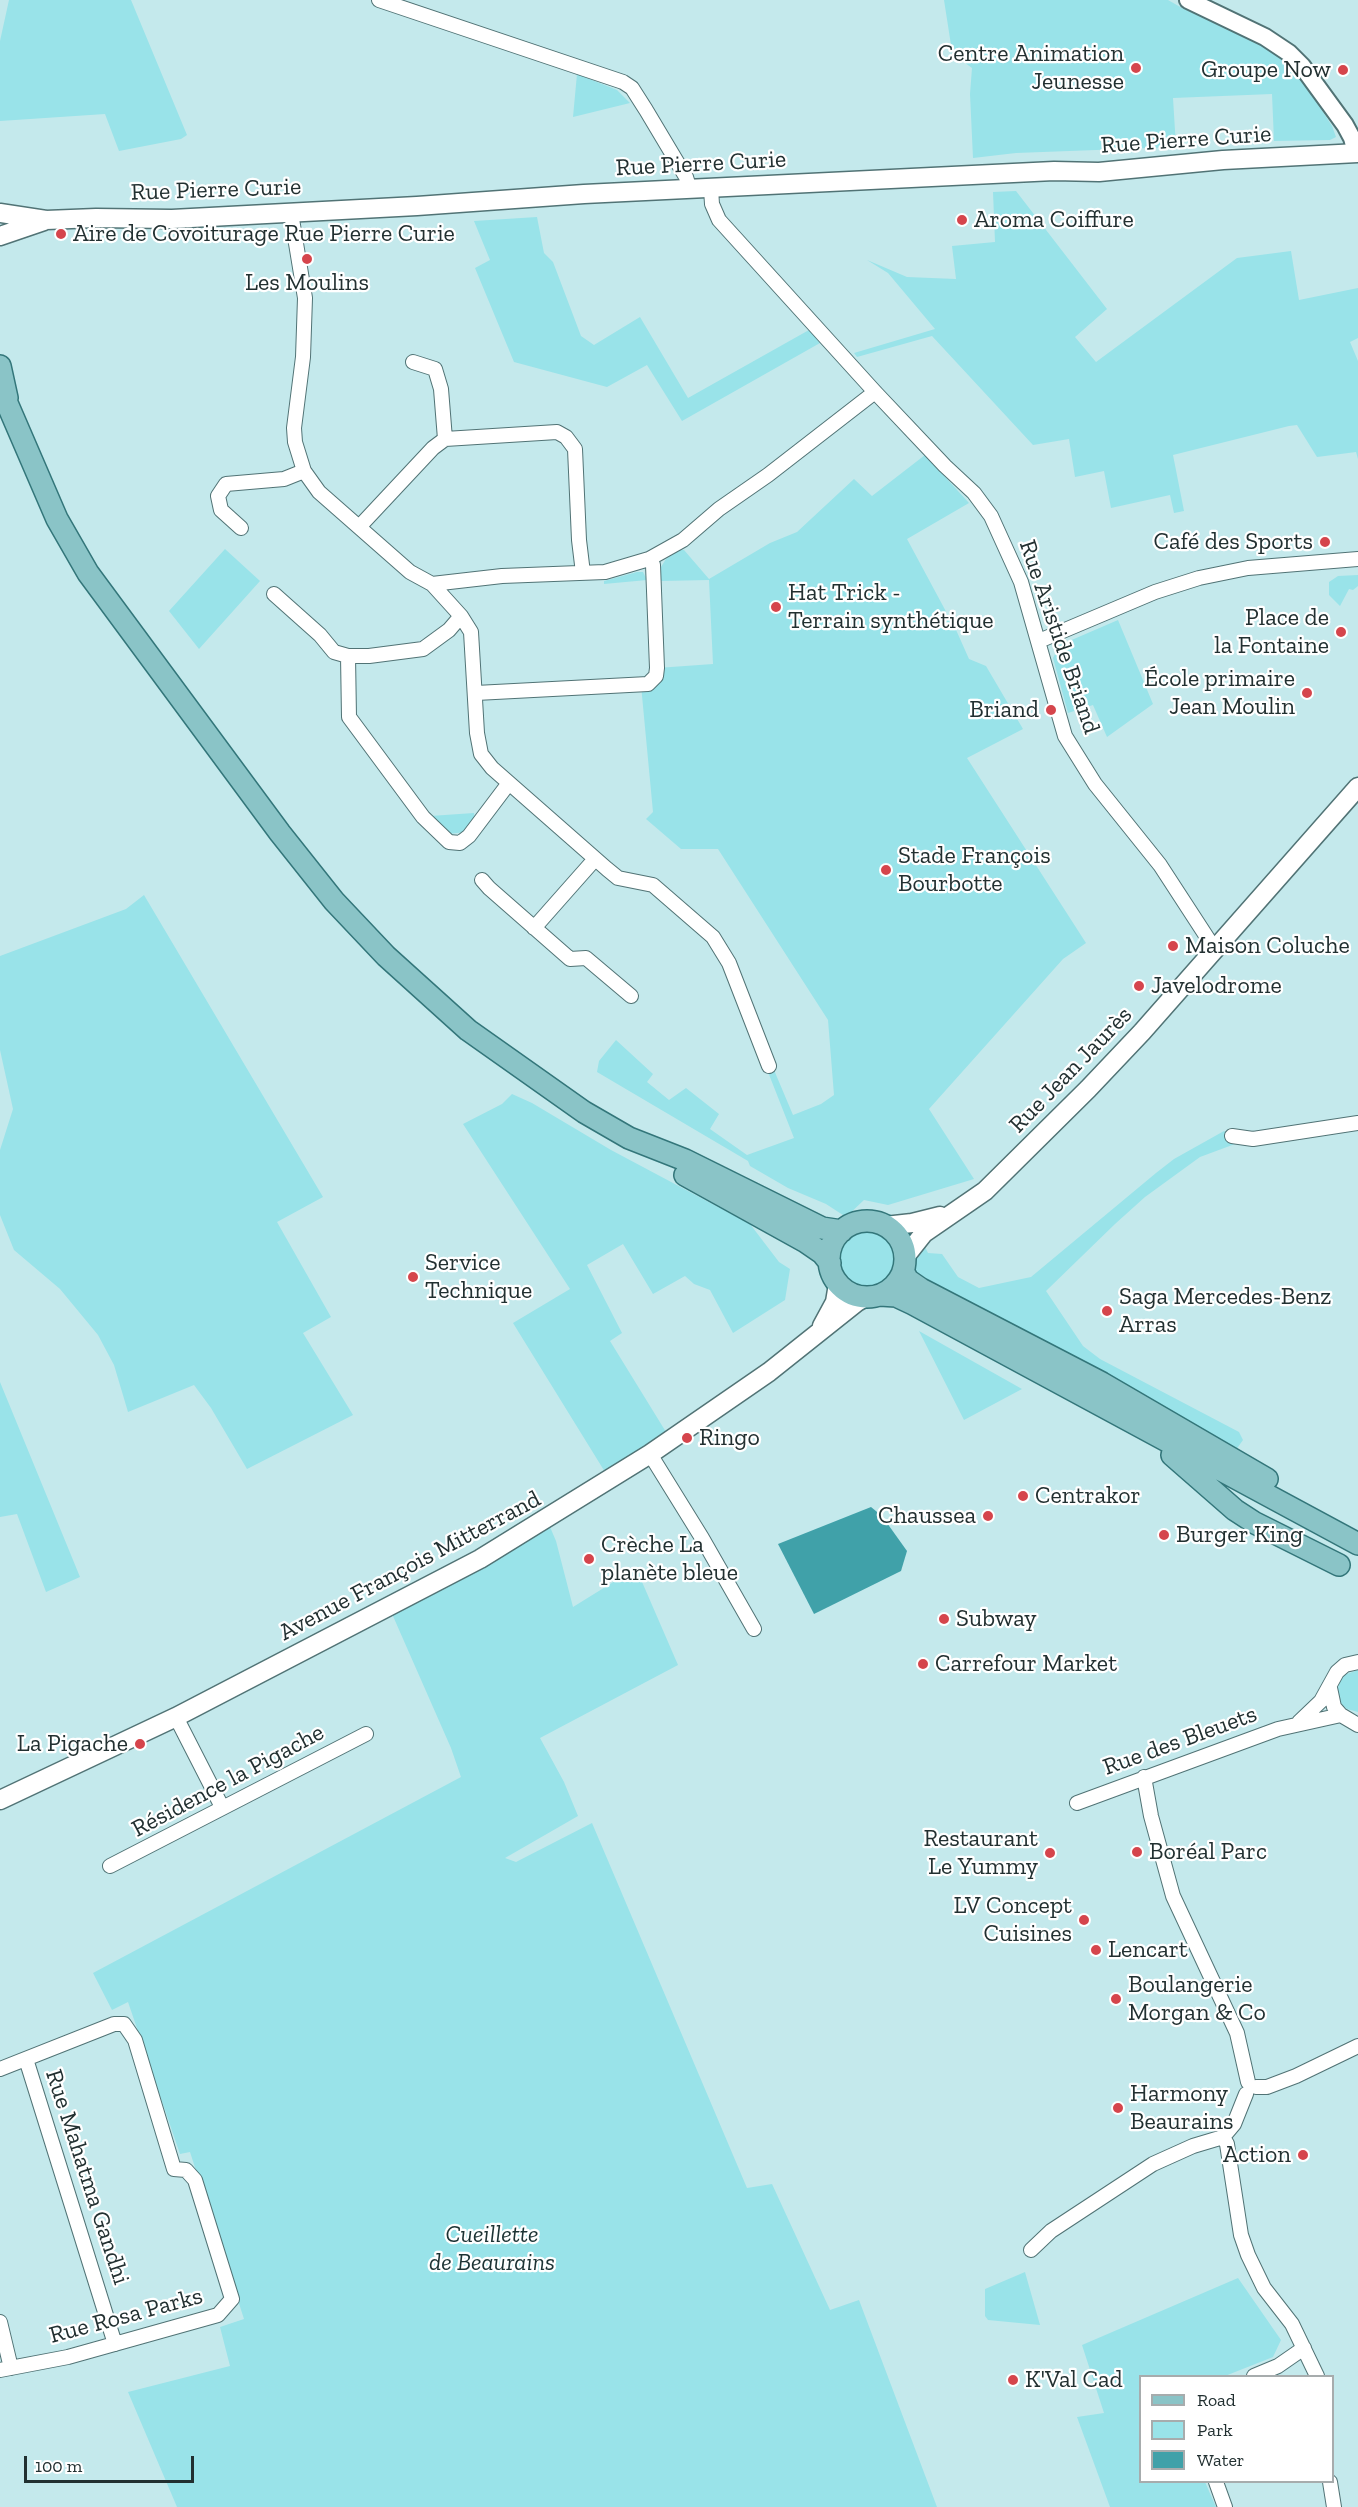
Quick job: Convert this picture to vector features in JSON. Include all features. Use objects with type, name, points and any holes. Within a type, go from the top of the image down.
[{"type":"main road","name":"Rue Pierre Curie","points":[[0,213],[46,220],[172,219],[1026,172],[1099,172],[1223,160],[1357,153]]},
{"type":"main road","name":"Rue Pierre Curie","points":[[0,236],[46,220]]},
{"type":"main road","points":[[0,366],[3,393],[57,519],[88,573],[280,833],[334,901],[386,956],[468,1030],[549,1089],[630,1138],[663,1162],[822,1253],[830,1263],[838,1284],[835,1302],[819,1332]]},
{"type":"main road","name":"Rue Jean Jaurès","points":[[951,1213],[985,1191],[1041,1137],[1142,1032],[1358,787]]},
{"type":"main road","points":[[630,1138],[685,1160],[822,1228],[842,1231],[863,1222],[885,1226],[912,1223],[951,1213]]},
{"type":"main road","points":[[873,1296],[894,1286],[904,1264],[924,1233],[951,1213]]},
{"type":"main road","points":[[885,1226],[901,1242],[908,1280],[921,1289],[1102,1383],[1358,1532]]},
{"type":"main road","points":[[830,1263],[832,1246],[842,1231]]},
{"type":"main road","points":[[838,1284],[848,1292],[873,1296],[896,1296],[913,1304],[1358,1544]]},
{"type":"main road","name":"Avenue François Mitterrand","points":[[0,1800],[176,1718],[480,1559],[566,1509],[650,1454],[769,1372],[819,1332],[873,1296]]},
{"type":"main road","points":[[1097,1405],[1128,1429],[1173,1456],[1235,1510],[1255,1523],[1339,1565]]},
{"type":"street","points":[[380,0],[623,82],[632,88],[646,110],[686,177],[690,190]]},
{"type":"street","points":[[1188,0],[1271,40],[1289,53],[1302,66],[1345,126],[1357,153]]},
{"type":"street","name":"Rue Aristide Briand","points":[[711,189],[712,204],[719,220],[875,392],[974,492],[991,516],[1017,573],[1039,641],[1065,736],[1095,784],[1160,865],[1214,948]]},
{"type":"street","points":[[291,213],[305,298],[304,346],[294,428],[294,441],[304,471],[319,492],[410,572],[432,584],[461,616],[471,632],[477,734],[481,754],[492,768],[618,878],[653,885],[713,936],[729,963],[769,1066]]},
{"type":"street","points":[[413,362],[435,369],[441,389],[445,439]]},
{"type":"street","points":[[432,584],[476,581],[502,576],[605,572],[649,559],[683,540],[738,495],[768,475],[875,392]]},
{"type":"street","points":[[360,526],[433,448],[445,439],[557,432],[566,437],[575,449],[579,540],[583,573]]},
{"type":"street","points":[[241,528],[221,510],[218,495],[226,484],[284,478],[304,471]]},
{"type":"street","points":[[476,693],[648,684],[656,676],[657,668],[652,565],[649,559]]},
{"type":"street","points":[[1039,641],[1173,586],[1248,568],[1358,559]]},
{"type":"street","points":[[274,594],[320,635],[334,652],[348,656],[369,656],[423,649],[449,630],[461,616]]},
{"type":"street","points":[[348,656],[349,717],[423,817],[449,842],[460,843],[469,836],[509,783]]},
{"type":"street","points":[[534,928],[595,859]]},
{"type":"street","points":[[482,880],[570,959],[586,958],[631,996]]},
{"type":"street","points":[[1232,1136],[1252,1139],[1358,1123]]},
{"type":"street","points":[[650,1454],[702,1538],[753,1629]]},
{"type":"street","points":[[1299,1723],[1315,1708],[1337,1672],[1345,1665],[1358,1662]]},
{"type":"street","points":[[1329,1688],[1334,1707],[1352,1720]]},
{"type":"street","points":[[176,1718],[222,1807]]},
{"type":"street","name":"Rue des Bleuets","points":[[1077,1803],[1299,1723],[1352,1720]]},
{"type":"street","name":"Résidence la Pigache","points":[[110,1866],[366,1734]]},
{"type":"street","points":[[1031,2250],[1051,2231],[1153,2164],[1193,2146],[1223,2137],[1234,2124],[1250,2088],[1237,2033],[1173,1896],[1149,1808],[1144,1777]]},
{"type":"street","name":"Rue Rosa Parks","points":[[6,2369],[68,2357],[218,2315],[232,2299],[195,2180],[186,2170],[174,2169],[135,2040],[124,2024],[114,2024],[26,2060]]},
{"type":"street","points":[[1250,2088],[1267,2087],[1296,2076],[1358,2046]]},
{"type":"street","points":[[0,2070],[26,2060]]},
{"type":"street","name":"Rue Mahatma Gandhi","points":[[26,2060],[115,2344]]},
{"type":"street","points":[[1223,2137],[1227,2144],[1235,2202],[1248,2255],[1264,2288],[1292,2324],[1317,2375]]},
{"type":"street","points":[[0,2322],[6,2369]]},
{"type":"street","points":[[1256,2375],[1278,2366],[1304,2348]]},
{"type":"street","points":[[1217,2483],[1225,2507]]},
{"type":"street","points":[[1330,2483],[1334,2507]]},
{"type":"green space","points":[[9,0],[131,0],[187,135],[181,139],[119,151],[105,114],[0,121],[0,41]]},
{"type":"green space","points":[[944,0],[1168,0],[1257,41],[1293,65],[1332,126],[1336,137],[1330,140],[1274,141],[1272,94],[1173,98],[1176,147],[1016,153],[973,158],[970,94],[972,68],[957,57],[951,45]]},
{"type":"green space","points":[[577,74],[617,90],[630,103],[573,117]]},
{"type":"green space","points":[[1016,191],[1107,309],[1075,337],[1096,362],[1237,258],[1291,251],[1299,300],[1358,288],[1358,338],[1350,342],[1358,361],[1358,459],[1356,452],[1317,457],[1297,425],[1289,426],[1173,455],[1184,511],[1174,513],[1170,495],[1111,508],[1104,471],[1075,477],[1069,439],[1033,445],[932,336],[857,357],[854,353],[935,329],[888,273],[867,260],[907,277],[956,279],[952,246],[995,242],[993,192]]},
{"type":"green space","points":[[537,217],[544,253],[553,262],[581,336],[594,345],[640,317],[688,398],[809,330],[820,343],[682,421],[647,365],[607,387],[514,362],[475,268],[490,260],[474,221]]},
{"type":"green space","name":"Stade François Bourbotte","points":[[925,455],[969,503],[907,539],[969,659],[986,666],[1023,729],[967,758],[1086,943],[1063,959],[929,1109],[974,1179],[888,1205],[864,1200],[846,1217],[826,1204],[788,1188],[750,1166],[748,1161],[597,1072],[599,1061],[616,1040],[653,1074],[647,1082],[669,1100],[686,1088],[719,1114],[710,1129],[747,1155],[794,1138],[768,1072],[774,1070],[793,1115],[821,1104],[834,1095],[828,1020],[718,849],[681,849],[646,819],[653,812],[641,685],[657,668],[713,664],[709,580],[661,581],[661,567],[666,559],[684,550],[709,579],[770,543],[797,532],[854,479],[872,496]]},
{"type":"green space","points":[[225,549],[260,581],[199,649],[169,611]]},
{"type":"green space","points":[[643,572],[647,580],[604,584],[604,581]]},
{"type":"green space","points":[[1358,575],[1358,586],[1353,590],[1349,589],[1340,606],[1329,595],[1329,582],[1338,576]]},
{"type":"green space","points":[[1118,620],[1153,704],[1107,737],[1093,705],[1068,713],[1053,658],[1060,645]]},
{"type":"green space","points":[[474,813],[475,822],[466,832],[448,834],[430,816]]},
{"type":"green space","points":[[144,895],[323,1197],[277,1222],[331,1317],[303,1333],[353,1415],[247,1469],[211,1408],[194,1385],[128,1412],[114,1365],[98,1335],[60,1289],[14,1250],[0,1215],[0,1150],[13,1109],[0,1050],[0,956],[126,909]]},
{"type":"green space","points":[[512,1094],[750,1224],[779,1262],[790,1269],[785,1300],[733,1333],[710,1290],[694,1284],[685,1276],[653,1294],[623,1244],[587,1265],[622,1333],[610,1341],[666,1432],[605,1472],[513,1323],[570,1289],[463,1124],[502,1104]]},
{"type":"green space","points":[[1224,1131],[1232,1136],[1235,1144],[1200,1157],[1145,1197],[1046,1291],[1083,1346],[1100,1359],[1239,1432],[1243,1440],[1233,1454],[917,1280],[911,1265],[911,1256],[922,1241],[928,1253],[942,1254],[958,1277],[979,1288],[1031,1277],[1174,1159]]},
{"type":"green space","points":[[866,1229],[883,1234],[891,1242],[896,1259],[891,1276],[883,1284],[866,1289],[849,1284],[841,1276],[836,1259],[841,1242],[849,1234]]},
{"type":"green space","points":[[919,1331],[1022,1389],[964,1420]]},
{"type":"green space","points":[[0,1382],[80,1577],[46,1592],[17,1514],[0,1517]]},
{"type":"green space","name":"Cueillette de Beaurains","points":[[547,1520],[556,1541],[573,1607],[636,1568],[678,1665],[540,1738],[564,1782],[578,1816],[505,1858],[516,1862],[592,1823],[747,2188],[772,2184],[830,2310],[859,2300],[937,2507],[177,2507],[128,2392],[230,2366],[220,2327],[244,2319],[190,2152],[180,2154],[128,2002],[112,2010],[93,1973],[461,1777],[451,1748],[389,1607]]},
{"type":"green space","points":[[1358,1670],[1358,1712],[1342,1705],[1337,1693],[1340,1680],[1344,1675]]},
{"type":"green space","points":[[1025,2272],[1040,2325],[988,2320],[985,2316],[985,2289]]},
{"type":"green space","points":[[1238,2278],[1281,2340],[1273,2357],[1228,2375],[1139,2375],[1139,2483],[1205,2483],[1216,2507],[1110,2507],[1077,2417],[1104,2413],[1082,2345]]},
{"type":"water","points":[[871,1507],[882,1516],[907,1551],[901,1571],[814,1614],[778,1544]]},
{"type":"place","name":"Centre Animation Jeunesse","points":[[1136,68]]},
{"type":"place","name":"Groupe Now","points":[[1343,70]]},
{"type":"place","name":"Aroma Coiffure","points":[[962,220]]},
{"type":"place","name":"Aire de Covoiturage Rue Pierre Curie","points":[[61,234]]},
{"type":"place","name":"Les Moulins","points":[[307,259]]},
{"type":"place","name":"Café des Sports","points":[[1325,542]]},
{"type":"place","name":"Hat Trick - Terrain synthétique","points":[[776,607]]},
{"type":"place","name":"Place de la Fontaine","points":[[1341,632]]},
{"type":"place","name":"École primaire Jean Moulin","points":[[1307,693]]},
{"type":"place","name":"Briand","points":[[1051,710]]},
{"type":"place","name":"Stade François Bourbotte","points":[[886,870]]},
{"type":"place","name":"Maison Coluche","points":[[1173,946]]},
{"type":"place","name":"Javelodrome","points":[[1139,986]]},
{"type":"place","name":"Service Technique","points":[[413,1277]]},
{"type":"place","name":"Saga Mercedes-Benz Arras","points":[[1107,1311]]},
{"type":"place","name":"Ringo","points":[[687,1438]]},
{"type":"place","name":"Centrakor","points":[[1023,1496]]},
{"type":"place","name":"Chaussea","points":[[988,1516]]},
{"type":"place","name":"Burger King","points":[[1164,1535]]},
{"type":"place","name":"Crèche La planète bleue","points":[[589,1559]]},
{"type":"place","name":"Subway","points":[[944,1619]]},
{"type":"place","name":"Carrefour Market","points":[[923,1664]]},
{"type":"place","name":"La Pigache","points":[[140,1744]]},
{"type":"place","name":"Boréal Parc","points":[[1137,1852]]},
{"type":"place","name":"Restaurant Le Yummy","points":[[1050,1853]]},
{"type":"place","name":"LV Concept Cuisines","points":[[1084,1920]]},
{"type":"place","name":"Lencart","points":[[1096,1950]]},
{"type":"place","name":"Boulangerie Morgan & Co","points":[[1116,1999]]},
{"type":"place","name":"Harmony Beaurains","points":[[1118,2108]]},
{"type":"place","name":"Action","points":[[1303,2155]]},
{"type":"place","name":"K'Val Cad","points":[[1013,2380]]}]
